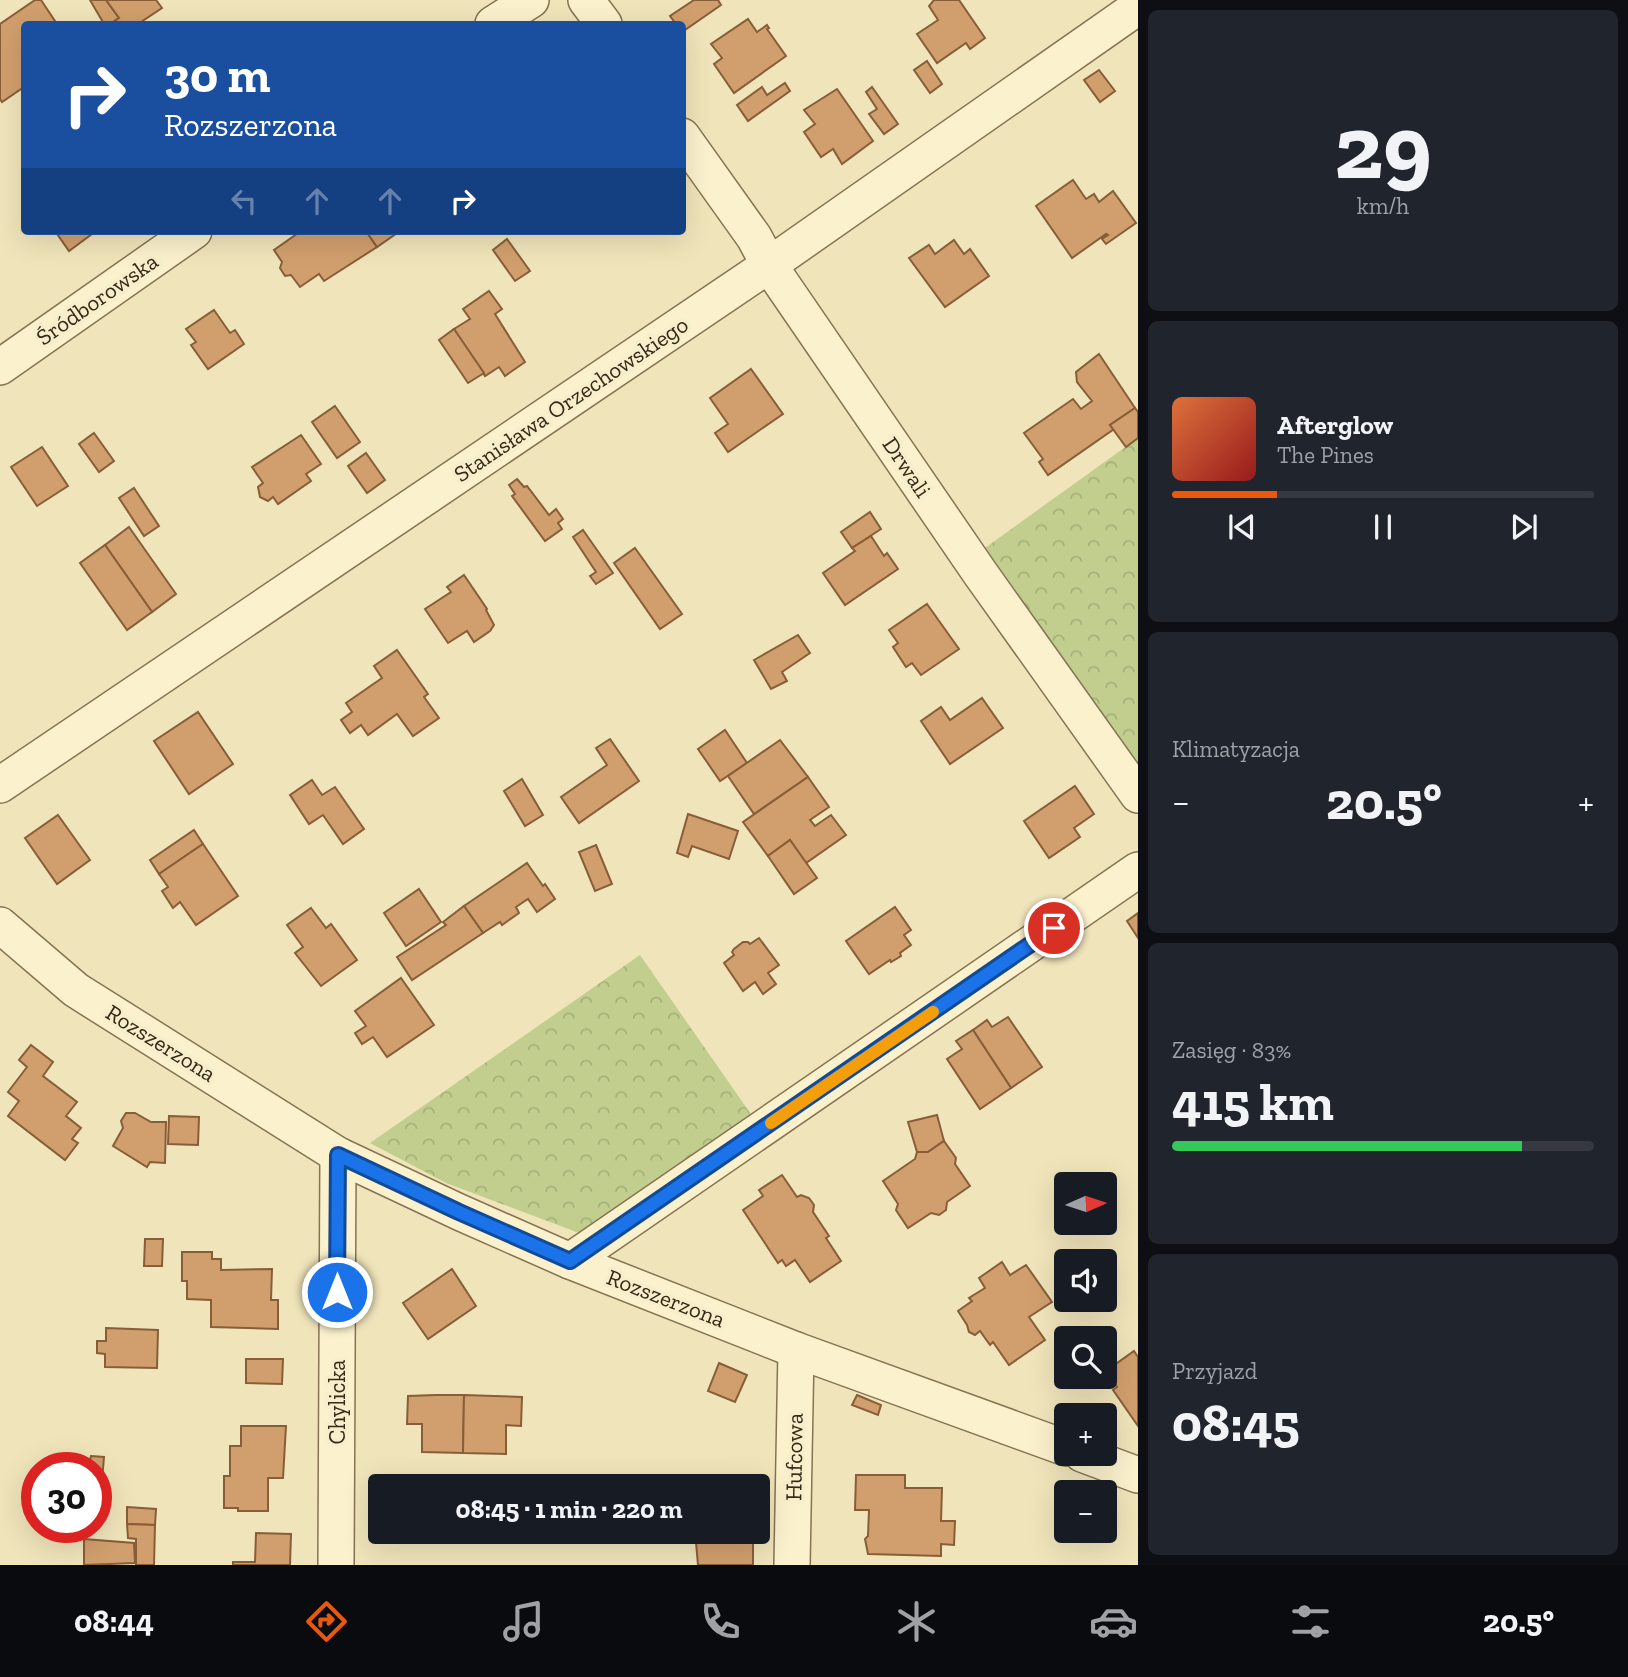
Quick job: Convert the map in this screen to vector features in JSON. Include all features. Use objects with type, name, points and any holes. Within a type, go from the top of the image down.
[{"type":"street","points":[[498,21],[531,0]]},
{"type":"street","points":[[586,0],[602,21]]},
{"type":"street","name":"Stanisława Orzechowskiego","points":[[0,785],[769,265],[1138,7]]},
{"type":"street","name":"Drwali","points":[[686,142],[754,237],[769,265],[980,573],[1138,795]]},
{"type":"street","name":"Śródborowska","points":[[0,367],[188,235]]},
{"type":"street","points":[[570,1261],[1138,870]]},
{"type":"street","name":"Rozszerzona","points":[[1,930],[76,990],[338,1155],[570,1261],[796,1350],[1054,1444]]},
{"type":"street","name":"Chylicka","points":[[336,1565],[338,1155]]},
{"type":"street","name":"Hufcowa","points":[[792,1565],[796,1350]]},
{"type":"street","points":[[1114,1466],[1138,1475]]},
{"type":"green space","points":[[1138,438],[1138,780],[982,550]]},
{"type":"green space","points":[[640,955],[755,1120],[587,1236],[446,1183],[370,1143]]},
{"type":"building","points":[[35,0],[41,0],[55,21],[21,21],[21,89],[2,102],[0,99],[0,24]]},
{"type":"building","points":[[90,0],[106,0],[119,18],[114,21],[102,21]]},
{"type":"building","points":[[106,0],[156,0],[162,8],[142,21],[114,21],[119,18]]},
{"type":"building","points":[[694,0],[718,0],[721,5],[686,29],[686,21],[674,21],[670,16]]},
{"type":"building","points":[[934,0],[959,0],[985,38],[970,49],[966,43],[937,63],[917,34],[938,20],[929,6]]},
{"type":"building","points":[[748,19],[757,32],[767,25],[786,56],[734,93],[714,64],[722,58],[711,44]]},
{"type":"building","points":[[927,61],[942,84],[930,93],[914,70]]},
{"type":"building","points":[[1099,70],[1115,91],[1100,102],[1084,80]]},
{"type":"building","points":[[785,83],[790,91],[748,121],[737,105],[762,87],[767,95]]},
{"type":"building","points":[[872,87],[898,124],[884,134],[869,114],[877,109],[866,92]]},
{"type":"building","points":[[837,89],[873,141],[842,164],[833,149],[821,157],[804,132],[815,124],[804,110]]},
{"type":"building","points":[[1073,180],[1086,199],[1094,194],[1099,202],[1113,191],[1136,223],[1106,244],[1102,239],[1108,235],[1106,234],[1072,258],[1036,206]]},
{"type":"building","points":[[58,235],[91,235],[69,251]]},
{"type":"building","points":[[295,235],[369,235],[377,247],[324,281],[319,274],[300,287],[291,275],[285,276],[280,268],[282,262],[274,250]]},
{"type":"building","points":[[369,235],[394,235],[377,247]]},
{"type":"building","points":[[507,239],[530,271],[515,281],[493,250]]},
{"type":"building","points":[[954,240],[964,254],[970,249],[989,276],[945,307],[909,258],[929,245],[935,254]]},
{"type":"building","points":[[489,291],[502,309],[495,314],[525,362],[505,376],[499,367],[485,376],[454,329],[470,319],[463,309]]},
{"type":"building","points":[[214,310],[230,333],[235,330],[244,344],[208,369],[191,345],[196,342],[186,329]]},
{"type":"building","points":[[454,329],[484,373],[468,383],[439,340]]},
{"type":"building","points":[[1099,354],[1135,408],[1110,425],[1114,429],[1048,475],[1039,462],[1043,459],[1024,433],[1073,399],[1081,409],[1092,401],[1077,382],[1076,372]]},
{"type":"building","points":[[751,369],[783,414],[728,452],[715,433],[728,424],[710,398]]},
{"type":"building","points":[[335,406],[360,442],[337,458],[312,422]]},
{"type":"building","points":[[1135,408],[1138,412],[1138,438],[1126,447],[1110,425]]},
{"type":"building","points":[[94,433],[114,461],[99,472],[79,444]]},
{"type":"building","points":[[301,435],[321,464],[306,474],[311,481],[278,504],[273,497],[268,501],[260,497],[258,487],[263,483],[252,467]]},
{"type":"building","points":[[42,447],[68,486],[37,506],[11,467]]},
{"type":"building","points":[[366,453],[385,480],[367,493],[348,466]]},
{"type":"building","points":[[517,479],[524,487],[527,486],[549,515],[556,509],[563,519],[558,523],[562,529],[545,541],[512,496],[515,494],[509,485]]},
{"type":"building","points":[[134,488],[159,526],[144,536],[119,498]]},
{"type":"building","points":[[870,512],[881,529],[852,548],[841,532]]},
{"type":"building","points":[[129,527],[176,594],[152,612],[105,545]]},
{"type":"building","points":[[583,530],[613,573],[596,584],[590,576],[596,572],[573,537]]},
{"type":"building","points":[[871,536],[884,556],[887,553],[898,569],[845,605],[823,573],[855,551],[852,548]]},
{"type":"building","points":[[105,545],[152,612],[127,630],[80,563]]},
{"type":"building","points":[[635,548],[682,614],[660,629],[614,563]]},
{"type":"building","points":[[464,575],[487,609],[494,625],[474,642],[467,631],[448,643],[425,609],[451,592],[447,587]]},
{"type":"building","points":[[927,604],[959,649],[921,675],[912,663],[906,667],[893,647],[898,643],[889,630]]},
{"type":"building","points":[[798,635],[810,653],[782,672],[787,681],[771,689],[754,660]]},
{"type":"building","points":[[397,650],[428,694],[424,697],[439,718],[413,736],[397,714],[368,735],[361,725],[350,733],[341,720],[352,712],[346,703],[382,678],[374,666]]},
{"type":"building","points":[[982,698],[1003,728],[950,764],[921,721],[941,707],[950,720]]},
{"type":"building","points":[[198,712],[233,764],[189,794],[154,741]]},
{"type":"building","points":[[725,730],[747,763],[720,781],[698,749]]},
{"type":"building","points":[[610,739],[639,781],[579,823],[561,797],[607,765],[596,748]]},
{"type":"building","points":[[780,740],[808,777],[754,814],[728,776]]},
{"type":"building","points":[[808,777],[829,807],[810,820],[815,826],[831,815],[846,835],[806,863],[790,840],[768,856],[743,822]]},
{"type":"building","points":[[522,779],[543,815],[525,826],[504,791]]},
{"type":"building","points":[[312,780],[322,795],[335,787],[364,829],[343,844],[323,815],[309,824],[290,795]]},
{"type":"building","points":[[1075,786],[1094,814],[1074,828],[1080,837],[1049,858],[1024,821]]},
{"type":"building","points":[[688,814],[738,831],[729,859],[692,846],[688,857],[677,853]]},
{"type":"building","points":[[58,815],[90,860],[57,884],[25,838]]},
{"type":"building","points":[[194,830],[203,844],[159,874],[150,860]]},
{"type":"building","points":[[790,840],[817,878],[794,894],[768,856]]},
{"type":"building","points":[[203,844],[238,896],[196,925],[180,902],[173,908],[162,891],[168,887],[159,874]]},
{"type":"building","points":[[596,845],[612,884],[595,891],[579,852]]},
{"type":"building","points":[[527,863],[555,899],[537,912],[528,899],[516,907],[519,913],[502,925],[500,922],[483,933],[464,906]]},
{"type":"building","points":[[419,889],[441,922],[406,946],[384,913]]},
{"type":"building","points":[[464,906],[483,933],[412,980],[397,957],[446,925],[443,922]]},
{"type":"building","points":[[895,907],[911,930],[904,935],[911,945],[900,953],[901,956],[869,974],[846,941]]},
{"type":"building","points":[[311,908],[326,928],[331,924],[357,960],[321,986],[295,953],[303,947],[287,925]]},
{"type":"building","points":[[1138,913],[1138,938],[1127,921]]},
{"type":"building","points":[[759,938],[779,965],[768,973],[776,984],[763,994],[755,982],[743,991],[724,963],[743,942],[750,944]]},
{"type":"building","points":[[401,978],[434,1025],[387,1057],[373,1037],[362,1044],[355,1033],[366,1026],[355,1011]]},
{"type":"building","points":[[1008,1017],[1042,1067],[1011,1088],[973,1030],[987,1020],[992,1027]]},
{"type":"building","points":[[973,1030],[1011,1088],[980,1109],[947,1059],[962,1049],[956,1041]]},
{"type":"building","points":[[31,1045],[53,1062],[43,1076],[77,1102],[66,1116],[81,1128],[72,1139],[78,1143],[65,1160],[8,1116],[19,1101],[8,1092],[27,1067],[19,1060]]},
{"type":"building","points":[[126,1113],[135,1113],[151,1122],[166,1122],[165,1163],[150,1162],[147,1167],[113,1146],[123,1128],[121,1121]]},
{"type":"building","points":[[937,1115],[944,1141],[928,1152],[917,1152],[908,1122]]},
{"type":"building","points":[[169,1116],[199,1117],[198,1145],[168,1144]]},
{"type":"building","points":[[944,1141],[970,1186],[947,1202],[946,1210],[939,1215],[931,1213],[908,1228],[896,1210],[898,1204],[883,1181],[915,1159],[917,1152],[928,1152]]},
{"type":"building","points":[[782,1175],[797,1197],[801,1195],[809,1198],[814,1205],[813,1212],[841,1261],[810,1282],[795,1260],[786,1266],[782,1260],[778,1263],[743,1210],[763,1196],[759,1190]]},
{"type":"building","points":[[145,1239],[163,1239],[162,1266],[144,1266]]},
{"type":"building","points":[[182,1252],[212,1252],[212,1259],[221,1259],[221,1270],[272,1269],[271,1300],[278,1300],[278,1329],[211,1327],[211,1300],[187,1299],[187,1281],[182,1281]]},
{"type":"building","points":[[1002,1262],[1010,1275],[1026,1265],[1052,1302],[1029,1317],[1045,1340],[1009,1365],[993,1342],[990,1345],[980,1331],[975,1335],[969,1332],[958,1311],[972,1301],[969,1298],[985,1288],[979,1278]]},
{"type":"building","points":[[452,1269],[476,1306],[428,1339],[403,1303]]},
{"type":"building","points":[[106,1328],[158,1330],[157,1368],[105,1367],[105,1354],[97,1353],[97,1341],[106,1341]]},
{"type":"building","points":[[1134,1351],[1138,1357],[1138,1426],[1113,1390],[1117,1389],[1117,1363]]},
{"type":"building","points":[[246,1359],[283,1359],[282,1384],[246,1383]]},
{"type":"building","points":[[719,1363],[747,1375],[735,1402],[708,1391]]},
{"type":"building","points":[[464,1395],[463,1453],[422,1452],[422,1424],[407,1424],[408,1396]]},
{"type":"building","points":[[464,1395],[522,1397],[521,1426],[506,1425],[506,1454],[463,1453]]},
{"type":"building","points":[[857,1395],[881,1405],[878,1415],[852,1405]]},
{"type":"building","points":[[241,1426],[286,1426],[283,1478],[268,1478],[268,1511],[224,1508],[224,1476],[230,1476],[230,1446],[241,1446]]},
{"type":"building","points":[[856,1475],[905,1475],[905,1488],[942,1488],[941,1521],[955,1521],[954,1545],[941,1544],[941,1556],[868,1554],[865,1539],[868,1536],[869,1510],[855,1510]]},
{"type":"building","points":[[127,1507],[156,1509],[155,1525],[127,1524]]},
{"type":"building","points":[[127,1524],[155,1525],[154,1565],[136,1565],[136,1539],[128,1538]]},
{"type":"building","points":[[256,1533],[291,1534],[290,1565],[233,1565],[233,1562],[255,1562]]},
{"type":"building","points":[[84,1543],[134,1543],[135,1563],[84,1565]]},
{"type":"building","points":[[696,1544],[753,1544],[753,1565],[698,1565]]},
{"type":"slow traffic","points":[[771,1123],[933,1012]]},
{"type":"route","points":[[337,1292],[338,1155],[570,1261],[1054,928]]}]
